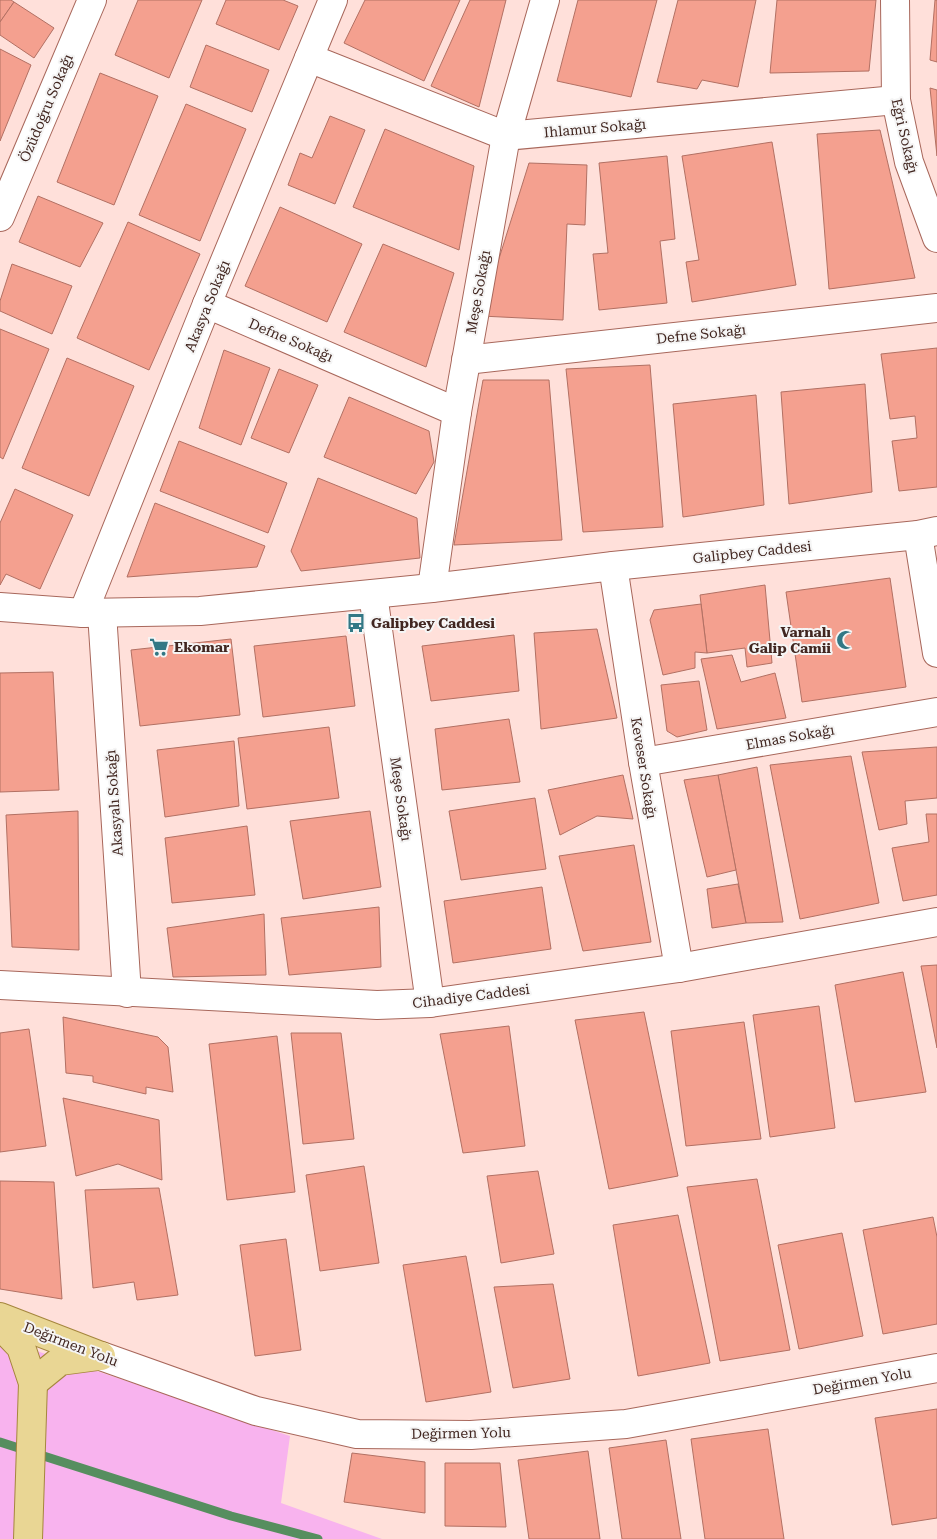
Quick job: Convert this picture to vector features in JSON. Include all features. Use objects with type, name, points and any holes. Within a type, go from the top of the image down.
[{"type":"main road","name":"Değirmen Yolu","points":[[0,1317],[102,1356]]},
{"type":"main road","points":[[0,1325],[21,1347],[33,1383],[28,1539]]},
{"type":"main road","points":[[33,1383],[60,1361],[102,1356]]},
{"type":"street","name":"Özüdoğru Sokağı","points":[[0,216],[92,0]]},
{"type":"street","name":"Akasya Sokağı","points":[[93,613],[207,304],[333,0]]},
{"type":"street","name":"Meşe Sokağı","points":[[432,588],[456,412],[506,136],[545,0]]},
{"type":"street","name":"Eğri Sokağı","points":[[895,0],[896,100],[909,162],[937,238]]},
{"type":"street","name":"Ihlamur Sokağı","points":[[309,58],[506,136],[896,100]]},
{"type":"street","name":"Defne Sokağı","points":[[207,304],[456,412]]},
{"type":"street","name":"Defne Sokağı","points":[[466,360],[937,308]]},
{"type":"street","name":"Galipbey Caddesi","points":[[0,607],[93,613],[200,611],[432,588],[613,566],[927,533]]},
{"type":"street","points":[[927,533],[937,653]]},
{"type":"street","name":"Keveser Sokağı","points":[[613,566],[643,762],[679,968]]},
{"type":"street","name":"Meşe Sokağı","points":[[373,594],[430,1003]]},
{"type":"street","name":"Akasyalı Sokağı","points":[[93,613],[127,993]]},
{"type":"street","name":"Elmas Sokağı","points":[[643,762],[937,712]]},
{"type":"street","name":"Cihadiye Caddesi","points":[[0,985],[377,1005],[430,1003],[679,968],[937,922]]},
{"type":"street","name":"Değirmen Yolu","points":[[102,1356],[256,1411],[357,1434],[471,1435],[626,1424],[937,1368]]},
{"type":"shaded area","points":[[0,1341],[13,1343],[290,1436],[281,1503],[382,1539],[0,1539]]},
{"type":"building","points":[[0,0],[11,0],[14,2],[0,22]]},
{"type":"building","points":[[138,0],[202,0],[169,78],[115,55]]},
{"type":"building","points":[[226,0],[283,0],[298,6],[279,50],[216,24]]},
{"type":"building","points":[[365,0],[460,0],[424,81],[344,43]]},
{"type":"building","points":[[470,0],[506,0],[479,107],[431,86]]},
{"type":"building","points":[[578,0],[657,0],[631,97],[557,81]]},
{"type":"building","points":[[678,0],[756,0],[738,87],[702,80],[697,89],[657,82]]},
{"type":"building","points":[[777,0],[876,0],[869,71],[770,73]]},
{"type":"building","points":[[935,0],[937,0],[937,62],[930,60]]},
{"type":"building","points":[[14,2],[54,28],[34,58],[0,35],[0,22]]},
{"type":"building","points":[[206,45],[269,70],[252,112],[190,87]]},
{"type":"building","points":[[0,49],[31,65],[0,141]]},
{"type":"building","points":[[100,73],[158,96],[114,205],[57,182]]},
{"type":"building","points":[[930,88],[937,90],[937,156]]},
{"type":"building","points":[[186,104],[246,129],[200,241],[139,215]]},
{"type":"building","points":[[330,116],[365,130],[335,204],[288,185],[300,153],[312,158]]},
{"type":"building","points":[[385,129],[474,166],[459,250],[353,207]]},
{"type":"building","points":[[880,130],[915,278],[829,289],[817,134]]},
{"type":"building","points":[[772,142],[796,285],[692,302],[686,262],[699,260],[682,156]]},
{"type":"building","points":[[667,156],[675,239],[660,241],[667,303],[599,310],[593,254],[608,253],[599,163]]},
{"type":"building","points":[[529,163],[587,165],[585,225],[567,224],[563,320],[481,316]]},
{"type":"building","points":[[38,196],[103,223],[80,267],[19,242]]},
{"type":"building","points":[[280,207],[362,244],[327,322],[245,286]]},
{"type":"building","points":[[128,222],[200,254],[149,370],[77,338]]},
{"type":"building","points":[[383,244],[454,273],[426,367],[344,332]]},
{"type":"building","points":[[12,264],[72,286],[52,334],[0,311],[0,301]]},
{"type":"building","points":[[0,329],[49,349],[3,459],[0,457]]},
{"type":"building","points":[[937,348],[937,487],[899,491],[892,441],[917,438],[915,416],[890,419],[881,354]]},
{"type":"building","points":[[224,350],[270,368],[241,445],[199,428]]},
{"type":"building","points":[[67,358],[134,386],[89,496],[22,468]]},
{"type":"building","points":[[650,365],[663,527],[583,532],[566,369]]},
{"type":"building","points":[[279,369],[318,385],[289,453],[251,438]]},
{"type":"building","points":[[483,380],[549,380],[562,540],[454,545]]},
{"type":"building","points":[[865,384],[872,492],[789,504],[781,392]]},
{"type":"building","points":[[756,395],[764,505],[683,517],[673,404]]},
{"type":"building","points":[[349,397],[429,431],[434,462],[416,494],[324,457]]},
{"type":"building","points":[[179,441],[287,483],[268,533],[160,491]]},
{"type":"building","points":[[318,478],[417,518],[420,558],[301,571],[291,551]]},
{"type":"building","points":[[15,489],[73,515],[40,589],[6,574],[0,585],[0,523]]},
{"type":"building","points":[[155,503],[265,546],[257,567],[127,577]]},
{"type":"building","name":"Varnalı Galip Camii","points":[[890,578],[906,687],[802,702],[786,592]]},
{"type":"building","points":[[765,585],[772,663],[747,667],[745,648],[707,653],[700,595]]},
{"type":"building","points":[[701,604],[707,653],[695,652],[695,668],[663,675],[650,620],[654,610]]},
{"type":"building","points":[[597,629],[617,718],[541,729],[534,633]]},
{"type":"building","points":[[514,635],[519,691],[431,701],[422,646]]},
{"type":"building","points":[[346,636],[355,706],[263,717],[254,646]]},
{"type":"building","points":[[231,639],[240,715],[140,726],[131,650]]},
{"type":"building","points":[[732,655],[741,682],[775,673],[786,718],[717,729],[701,659]]},
{"type":"building","points":[[53,672],[59,790],[0,792],[0,673]]},
{"type":"building","points":[[699,681],[707,730],[677,737],[667,731],[661,685]]},
{"type":"building","points":[[509,719],[520,782],[442,790],[435,729]]},
{"type":"building","points":[[329,727],[339,798],[247,809],[238,738]]},
{"type":"building","points":[[234,741],[239,806],[165,817],[157,750]]},
{"type":"building","points":[[937,747],[937,798],[905,801],[907,824],[879,830],[862,752]]},
{"type":"building","points":[[851,756],[879,903],[800,919],[770,765]]},
{"type":"building","points":[[757,767],[783,922],[746,923],[718,775]]},
{"type":"building","points":[[623,775],[633,819],[597,816],[560,835],[548,790]]},
{"type":"building","points":[[718,775],[736,870],[707,877],[684,780]]},
{"type":"building","points":[[535,798],[546,869],[461,880],[449,811]]},
{"type":"building","points":[[78,811],[79,950],[12,947],[6,815]]},
{"type":"building","points":[[370,811],[381,887],[303,899],[290,821]]},
{"type":"building","points":[[926,814],[937,814],[937,895],[903,901],[892,848],[929,842]]},
{"type":"building","points":[[247,826],[255,895],[172,903],[165,838]]},
{"type":"building","points":[[634,845],[651,942],[583,951],[559,856]]},
{"type":"building","points":[[738,884],[746,923],[712,928],[707,889]]},
{"type":"building","points":[[542,887],[551,949],[453,963],[444,901]]},
{"type":"building","points":[[379,907],[381,967],[289,975],[281,918]]},
{"type":"building","points":[[264,914],[266,975],[173,977],[167,928]]},
{"type":"building","points":[[937,965],[937,1048],[921,966]]},
{"type":"building","points":[[903,972],[926,1092],[855,1102],[835,985]]},
{"type":"building","points":[[819,1006],[835,1128],[770,1137],[753,1015]]},
{"type":"building","points":[[644,1012],[678,1176],[609,1189],[575,1020]]},
{"type":"building","points":[[63,1017],[158,1037],[168,1047],[173,1092],[146,1087],[146,1094],[93,1082],[93,1076],[66,1073]]},
{"type":"building","points":[[744,1022],[761,1139],[686,1146],[671,1031]]},
{"type":"building","points":[[509,1026],[525,1146],[463,1153],[440,1034]]},
{"type":"building","points":[[29,1029],[46,1146],[0,1152],[0,1033]]},
{"type":"building","points":[[291,1033],[341,1033],[354,1139],[303,1144]]},
{"type":"building","points":[[277,1036],[295,1192],[227,1200],[209,1044]]},
{"type":"building","points":[[63,1098],[159,1120],[162,1180],[118,1164],[76,1176]]},
{"type":"building","points":[[364,1166],[379,1263],[320,1271],[306,1175]]},
{"type":"building","points":[[538,1171],[554,1254],[501,1263],[487,1176]]},
{"type":"building","points":[[757,1179],[790,1350],[720,1361],[687,1187]]},
{"type":"building","points":[[0,1181],[54,1182],[62,1299],[0,1289]]},
{"type":"building","points":[[159,1188],[178,1295],[137,1300],[134,1282],[93,1288],[85,1190]]},
{"type":"building","points":[[678,1215],[710,1363],[638,1376],[613,1225]]},
{"type":"building","points":[[933,1217],[937,1237],[937,1324],[883,1334],[863,1230]]},
{"type":"building","points":[[842,1233],[863,1336],[799,1349],[778,1245]]},
{"type":"building","points":[[286,1239],[301,1350],[255,1356],[240,1245]]},
{"type":"building","points":[[466,1256],[491,1392],[426,1402],[403,1265]]},
{"type":"building","points":[[553,1284],[570,1379],[513,1388],[494,1287]]},
{"type":"building","points":[[937,1409],[937,1518],[892,1525],[875,1418]]},
{"type":"building","points":[[768,1429],[784,1539],[705,1539],[691,1439]]},
{"type":"building","points":[[666,1440],[681,1539],[622,1539],[609,1448]]},
{"type":"building","points":[[588,1451],[600,1539],[529,1539],[518,1460]]},
{"type":"building","points":[[352,1453],[425,1462],[425,1513],[344,1502]]},
{"type":"building","points":[[445,1463],[500,1463],[506,1527],[445,1526]]},
{"type":"waterway","points":[[0,1442],[231,1516],[318,1539]]},
{"type":"place","name":"Galipbey Caddesi","points":[[356,623]]},
{"type":"place","name":"Varnalı Galip Camii","points":[[846,640]]},
{"type":"place","name":"Ekomar","points":[[159,647]]}]
